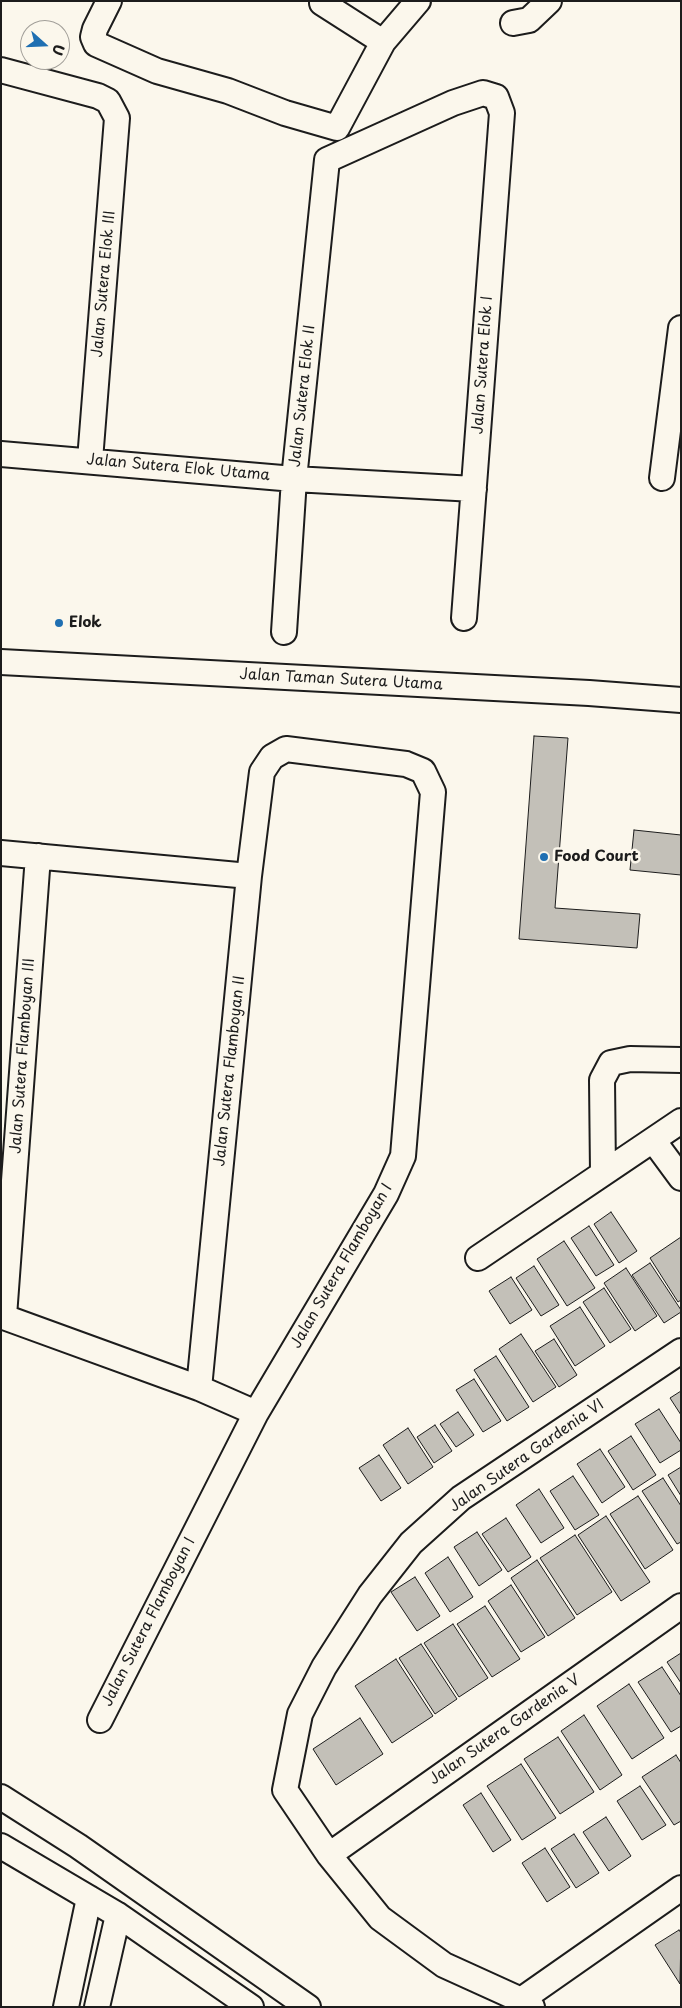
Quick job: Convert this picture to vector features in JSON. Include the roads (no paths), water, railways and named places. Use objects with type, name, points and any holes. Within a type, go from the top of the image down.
[{"type":"street","points":[[110,1],[94,29],[93,37],[96,44],[156,71],[228,91],[285,113],[337,128],[383,42],[418,1]]},
{"type":"street","points":[[513,23],[529,20],[549,1]]},
{"type":"street","points":[[322,3],[383,42]]},
{"type":"street","name":"Jalan Sutera Elok III","points":[[1,70],[98,96],[108,101],[117,118],[90,460]]},
{"type":"street","name":"Jalan Sutera Elok I","points":[[327,160],[453,103],[482,93],[496,97],[502,113],[464,618]]},
{"type":"street","name":"Jalan Sutera Elok II","points":[[284,632],[294,479],[327,160]]},
{"type":"street","points":[[662,478],[676,415],[681,328]]},
{"type":"street","name":"Jalan Sutera Elok Utama","points":[[1,454],[90,460],[294,479],[474,489]]},
{"type":"street","name":"Jalan Taman Sutera Utama","points":[[1,662],[681,700]]},
{"type":"street","name":"Jalan Sutera Flamboyan I","points":[[100,1720],[256,1412],[386,1194],[404,1156],[432,792],[423,771],[406,764],[286,749],[272,757]]},
{"type":"street","name":"Jalan Sutera Flamboyan II","points":[[199,1388],[249,876],[262,772],[272,757]]},
{"type":"street","points":[[1,853],[249,876]]},
{"type":"street","name":"Jalan Sutera Flamboyan III","points":[[2,1316],[38,856]]},
{"type":"street","points":[[603,1173],[602,1080],[612,1063],[630,1058],[681,1060]]},
{"type":"street","points":[[478,1258],[681,1121]]},
{"type":"street","points":[[652,1140],[681,1178]]},
{"type":"street","points":[[2,1316],[199,1388],[256,1412]]},
{"type":"street","name":"Jalan Sutera Gardenia VI","points":[[329,1855],[285,1790],[300,1714],[324,1667],[370,1595],[411,1543],[461,1498],[681,1351]]},
{"type":"street","name":"Jalan Sutera Gardenia V","points":[[329,1855],[681,1606]]},
{"type":"street","points":[[1,1797],[78,1846],[273,1996],[308,2007]]},
{"type":"street","points":[[1,1846],[118,1915],[251,2007]]},
{"type":"street","points":[[329,1855],[380,1918],[444,1965],[526,2003],[681,1888]]},
{"type":"street","points":[[66,2007],[89,1898]]},
{"type":"street","points":[[97,2007],[118,1915]]},
{"type":"place","name":"Elok","points":[[59,623]]},
{"type":"place","name":"Food Court","points":[[544,857]]}]
